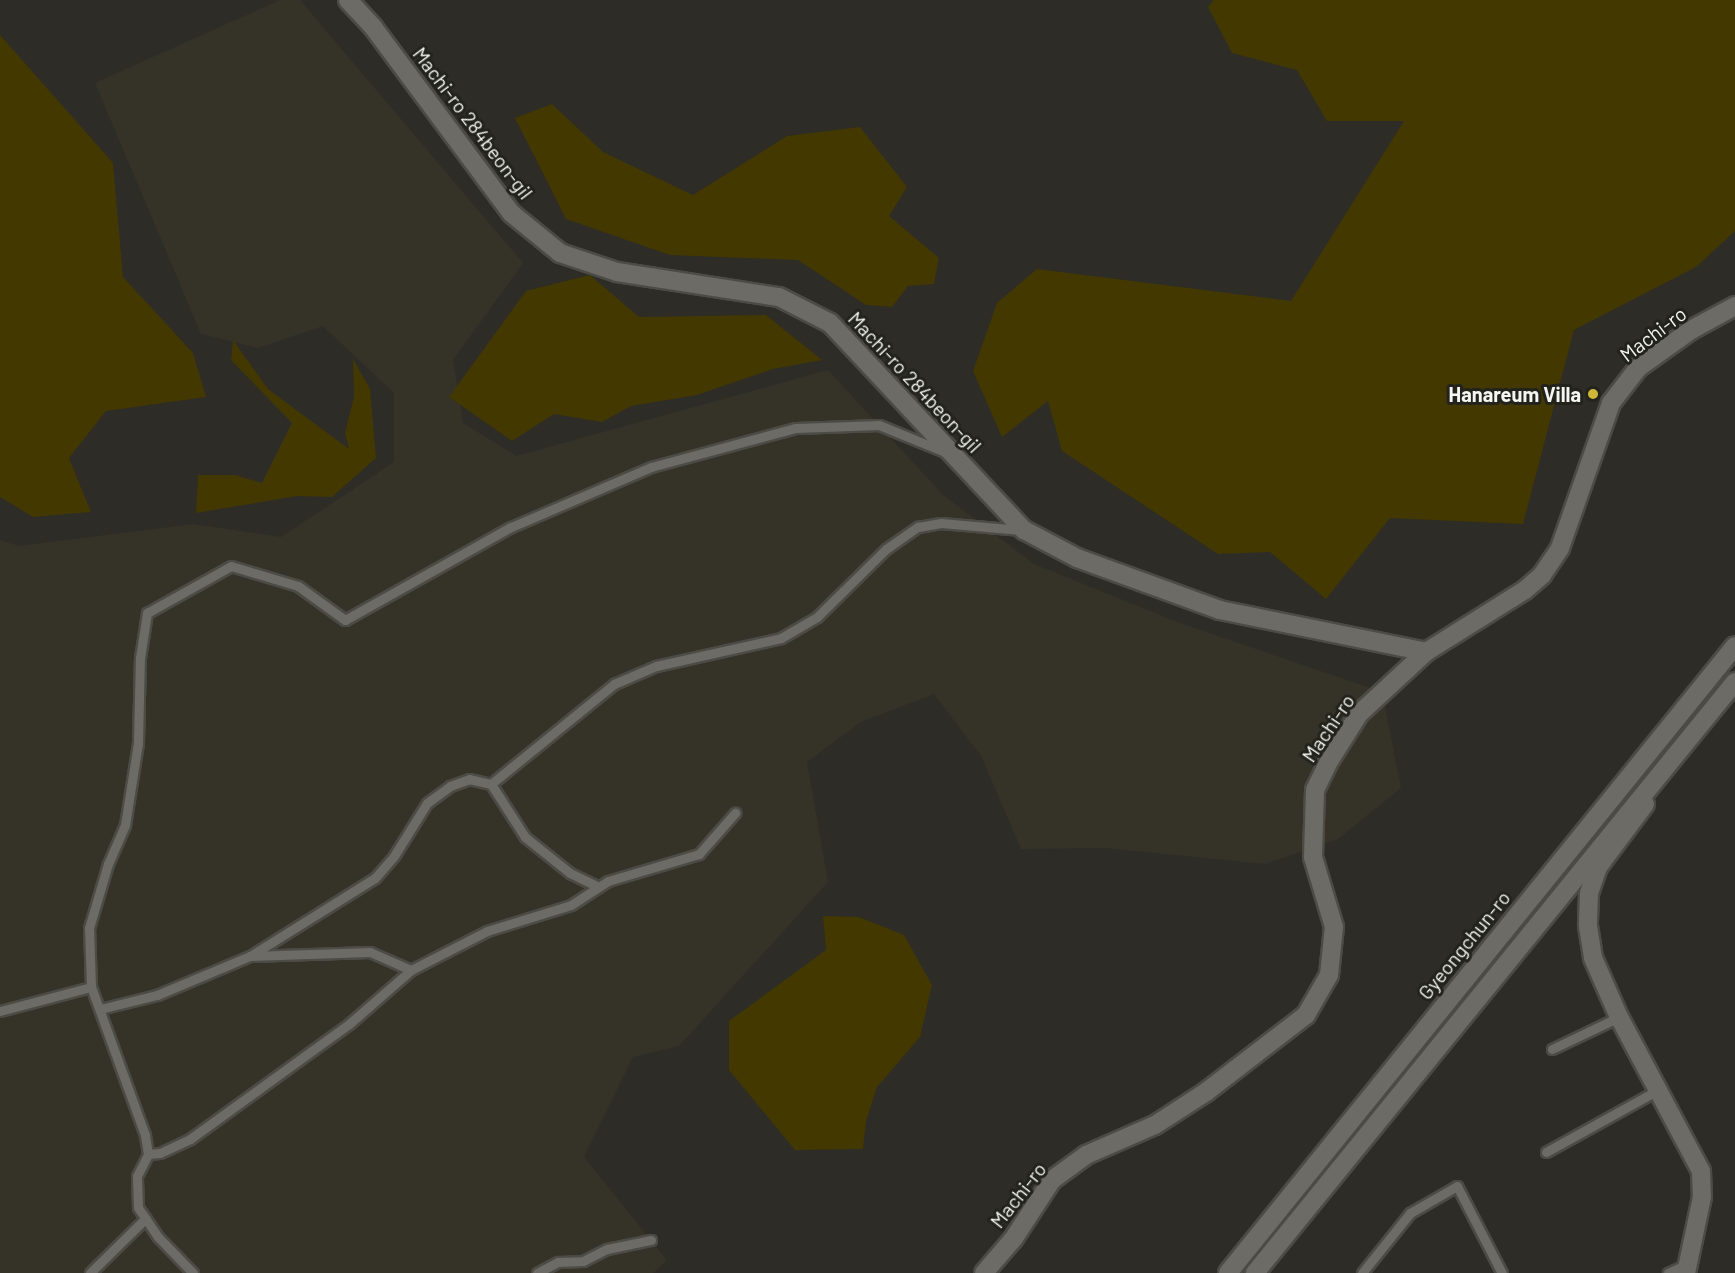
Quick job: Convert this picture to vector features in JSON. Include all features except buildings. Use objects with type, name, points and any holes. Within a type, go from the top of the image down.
[{"type":"street","name":"Machi-ro 284beon-gil","points":[[348,0],[373,27],[511,213],[561,253],[617,272],[779,297],[830,323],[1024,530],[1077,558],[1220,610],[1426,652]]},
{"type":"street","name":"Machi-ro","points":[[984,1273],[1014,1238],[1052,1180],[1086,1155],[1155,1125],[1196,1098],[1306,1015],[1329,975],[1334,927],[1313,857],[1315,790],[1328,763],[1359,714],[1426,652],[1525,590],[1542,574],[1560,548],[1611,403],[1638,368],[1658,352],[1735,306]]},
{"type":"street","name":"Gyeongchun-ro","points":[[1228,1273],[1735,646]]},
{"type":"street","points":[[1255,1273],[1735,682]]},
{"type":"street","points":[[1686,1269],[1702,1197],[1701,1171],[1619,1017],[1593,958],[1588,926],[1589,893],[1598,867],[1707,716]]},
{"type":"lane","points":[[193,1273],[138,1207],[137,1176],[148,1154],[91,987],[88,928],[125,825],[138,742],[140,658],[147,613],[231,566],[298,586],[345,620],[511,528],[651,467],[796,428],[879,425],[954,455]]},
{"type":"lane","points":[[492,784],[614,684],[656,666],[781,638],[817,617],[886,549],[918,527],[941,523],[1024,530]]},
{"type":"lane","points":[[100,1009],[157,995],[250,956],[375,878],[427,803],[450,786],[470,779],[492,784],[525,837],[570,873],[597,886]]},
{"type":"lane","points":[[148,1154],[160,1153],[190,1139],[349,1024],[411,970],[487,931],[571,905],[597,886],[699,854],[735,813]]},
{"type":"lane","points":[[250,956],[370,952],[411,970]]},
{"type":"lane","points":[[0,1011],[91,987]]},
{"type":"lane","points":[[1551,1049],[1619,1017]]},
{"type":"lane","points":[[1546,1152],[1658,1090]]},
{"type":"lane","points":[[1362,1273],[1410,1213],[1456,1186],[1502,1273]]},
{"type":"lane","points":[[90,1273],[146,1218]]},
{"type":"lane","points":[[537,1273],[558,1262],[583,1261],[607,1249],[651,1240]]},
{"type":"lane","points":[[1668,1273],[1686,1269]]},
{"type":"shaded area","points":[[280,0],[300,0],[523,263],[453,360],[463,423],[516,456],[828,370],[943,495],[1034,564],[1180,623],[1382,692],[1401,788],[1338,839],[1265,864],[1105,848],[1021,849],[981,756],[934,694],[861,722],[807,762],[828,882],[679,1046],[633,1057],[584,1157],[667,1260],[653,1273],[0,1273],[0,540],[19,546],[193,524],[281,537],[394,462],[394,393],[323,326],[258,348],[201,334],[95,83]]},
{"type":"shaded area","points":[[1214,0],[1735,0],[1735,231],[1696,267],[1574,330],[1523,524],[1390,518],[1326,599],[1270,552],[1218,554],[1062,451],[1048,401],[1002,437],[973,371],[997,303],[1037,269],[1291,301],[1404,121],[1327,121],[1297,70],[1232,53],[1208,7]]},
{"type":"shaded area","points":[[0,35],[113,163],[123,277],[193,353],[206,397],[106,411],[69,458],[91,512],[33,517],[0,497]]},
{"type":"shaded area","points":[[552,104],[603,152],[693,195],[787,136],[860,127],[907,187],[889,216],[939,258],[934,284],[908,286],[892,307],[866,305],[798,260],[670,255],[566,219],[515,118]]},
{"type":"shaded area","points":[[590,275],[639,317],[766,315],[822,360],[773,369],[697,395],[631,406],[602,422],[554,414],[512,441],[449,397],[526,291]]},
{"type":"shaded area","points":[[233,340],[268,389],[349,449],[345,433],[354,397],[353,359],[370,389],[376,458],[332,497],[297,496],[196,513],[198,475],[235,475],[262,483],[292,423],[231,360]]},
{"type":"shaded area","points":[[823,916],[859,917],[904,935],[932,985],[920,1037],[877,1087],[866,1121],[863,1149],[795,1150],[729,1070],[729,1021],[826,950]]},
{"type":"place","name":"Hanareum Villa","points":[[1593,394]]}]
